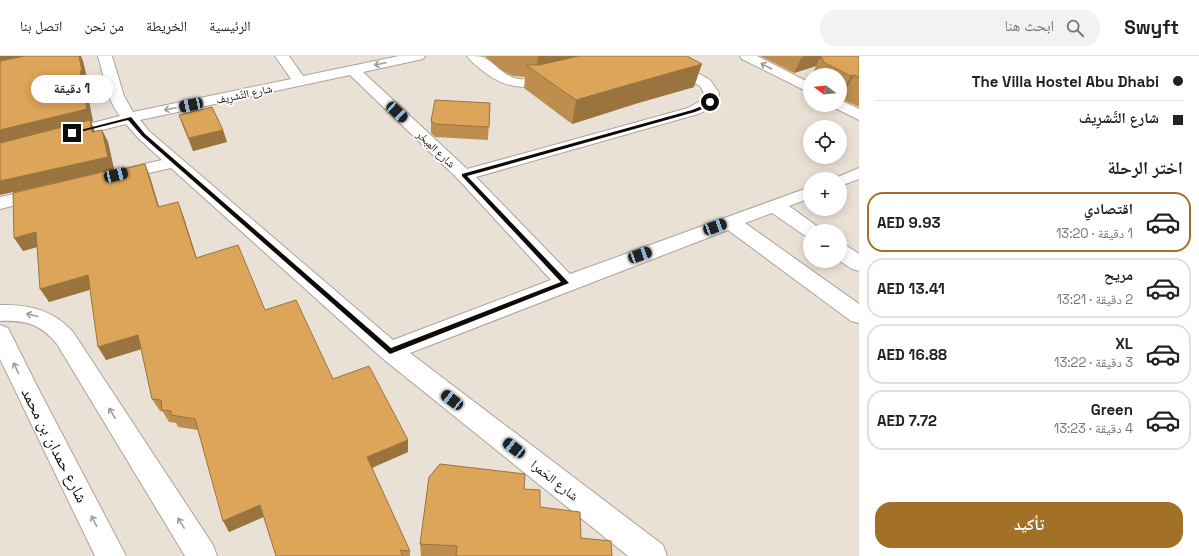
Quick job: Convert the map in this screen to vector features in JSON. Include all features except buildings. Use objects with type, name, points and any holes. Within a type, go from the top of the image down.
[{"type":"street","name":"شارع الحَمرا","points":[[105,56],[117,96],[129,118],[144,135],[390,351],[652,556]]},
{"type":"street","points":[[282,56],[300,82]]},
{"type":"street","name":"شارع التَّشرِيف","points":[[46,139],[129,118],[418,56]]},
{"type":"street","points":[[474,56],[500,78],[510,82],[535,83],[570,75]]},
{"type":"street","points":[[464,175],[693,111],[710,102],[712,96],[711,89],[705,83],[658,56]]},
{"type":"street","points":[[747,56],[793,80],[803,81]]},
{"type":"street","name":"شارع المِبخَر","points":[[353,70],[464,175],[566,283]]},
{"type":"street","points":[[847,109],[859,115]]},
{"type":"street","points":[[106,178],[174,162]]},
{"type":"street","points":[[847,178],[859,174]]},
{"type":"street","points":[[0,203],[60,188]]},
{"type":"street","points":[[390,351],[566,283],[803,195]]},
{"type":"street","points":[[774,205],[803,225]]},
{"type":"street","points":[[730,222],[859,315]]},
{"type":"street","points":[[847,256],[859,264]]},
{"type":"street","points":[[0,313],[23,313],[36,316],[58,328],[202,556]]},
{"type":"street","name":"شارع حمدان بن محمد","points":[[0,334],[33,403],[111,556]]},
{"type":"route","points":[[72,133],[129,118],[144,135],[390,351],[566,283],[464,175],[693,111],[710,102]]}]
